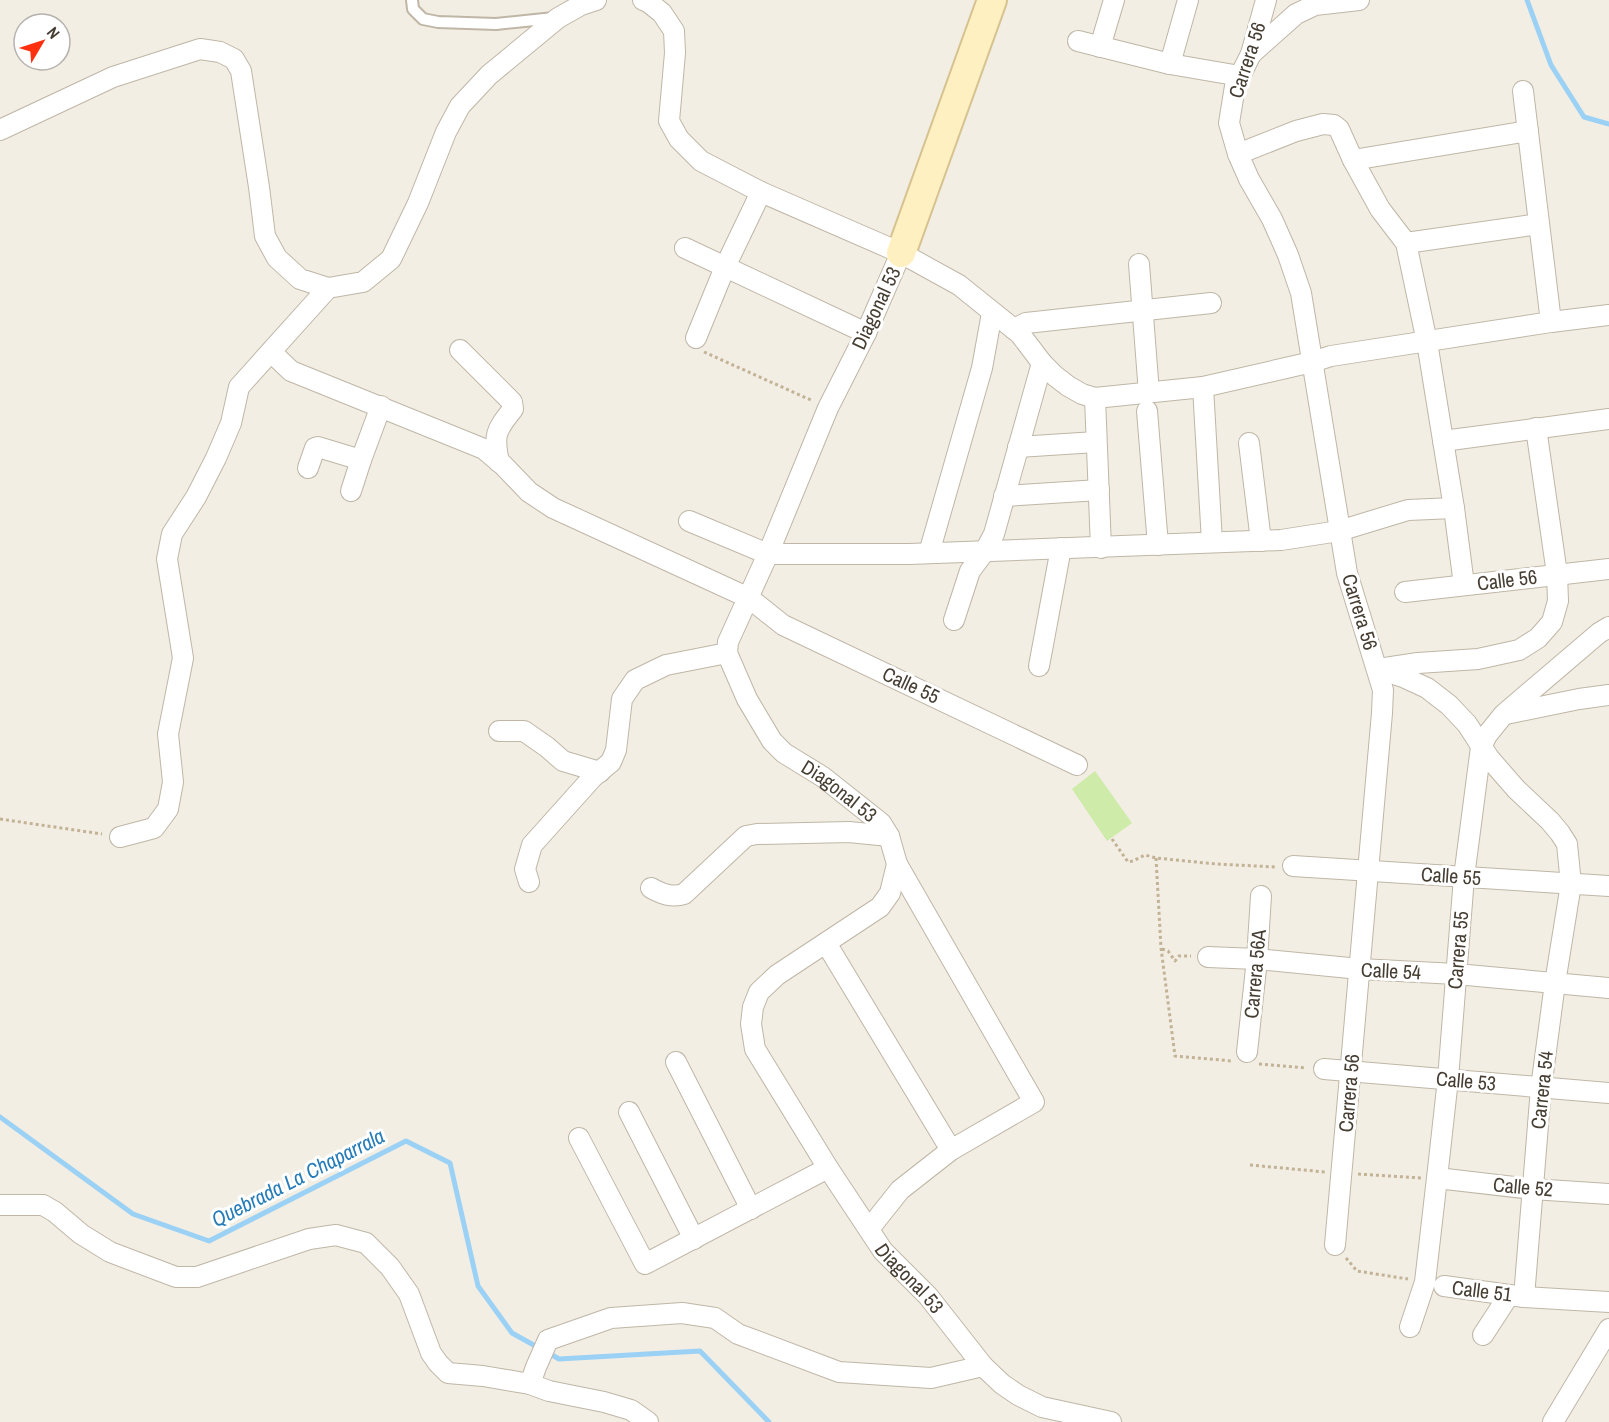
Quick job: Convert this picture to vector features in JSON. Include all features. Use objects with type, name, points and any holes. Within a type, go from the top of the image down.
[{"type":"street","points":[[0,130],[113,77],[200,49],[220,52],[234,59],[242,71],[265,236],[277,258],[300,279],[328,288],[363,282],[391,259],[418,203],[446,132],[460,106],[489,75],[558,18],[581,5],[597,0]]},
{"type":"street","points":[[643,0],[662,13],[674,31],[675,53],[669,121],[679,139],[701,161],[761,192],[901,253],[958,285],[1020,334],[1042,363],[1068,386],[1082,394],[1095,398],[1148,402],[1331,356],[1609,315]]},
{"type":"street","name":"Diagonal 53","points":[[992,0],[901,253],[866,333],[828,408],[768,554],[728,642],[727,653],[747,699],[772,741],[784,753],[823,777],[881,823],[889,836],[897,864],[891,893],[880,907],[777,975],[759,992],[753,1007],[751,1024],[755,1049],[828,1168],[883,1251],[928,1296],[983,1366],[1002,1384],[1042,1407],[1111,1422]]},
{"type":"street","points":[[1100,46],[1114,0]]},
{"type":"street","points":[[1170,64],[1188,0]]},
{"type":"street","name":"Carrera 56","points":[[1266,0],[1251,54],[1235,86],[1229,123],[1238,154],[1249,179],[1272,219],[1301,293],[1347,573],[1383,690],[1335,1245]]},
{"type":"street","points":[[1251,54],[1296,14],[1315,5],[1359,0]]},
{"type":"street","points":[[1078,41],[1170,64],[1240,76]]},
{"type":"street","points":[[1523,91],[1551,322]]},
{"type":"street","points":[[1238,154],[1296,131],[1323,124],[1334,125],[1343,136],[1353,160],[1380,209],[1406,243],[1428,342],[1464,585]]},
{"type":"street","points":[[1353,160],[1528,131]]},
{"type":"street","points":[[696,338],[725,267],[761,192]]},
{"type":"street","points":[[1406,243],[1539,224]]},
{"type":"street","points":[[685,248],[866,333]]},
{"type":"street","points":[[1139,264],[1158,545]]},
{"type":"street","points":[[120,837],[154,828],[168,809],[173,782],[168,734],[183,658],[167,559],[172,534],[196,497],[216,458],[231,423],[239,387],[328,288]]},
{"type":"street","points":[[1014,329],[1026,323],[1211,303]]},
{"type":"street","points":[[929,553],[982,368],[992,313]]},
{"type":"street","points":[[460,350],[512,402],[513,409],[497,431],[495,445],[499,462]]},
{"type":"street","name":"Calle 55","points":[[271,352],[291,370],[484,449],[529,492],[553,508],[749,598],[783,625],[1077,765]]},
{"type":"street","points":[[954,620],[970,572],[986,551],[994,534],[1042,363]]},
{"type":"street","points":[[1203,387],[1212,542]]},
{"type":"street","points":[[1095,398],[1101,548]]},
{"type":"street","points":[[351,491],[381,406]]},
{"type":"street","points":[[1443,441],[1609,418]]},
{"type":"street","points":[[1378,669],[1418,663],[1478,659],[1519,650],[1539,638],[1552,622],[1558,601],[1557,574],[1536,428]]},
{"type":"street","points":[[1018,447],[1096,442]]},
{"type":"street","points":[[1248,443],[1261,541]]},
{"type":"street","points":[[308,468],[315,448],[318,447],[361,459]]},
{"type":"street","points":[[1004,496],[1099,490]]},
{"type":"street","points":[[689,521],[768,554],[929,553],[1281,540],[1339,531],[1408,510],[1454,508]]},
{"type":"street","points":[[1039,666],[1061,548]]},
{"type":"street","name":"Calle 56","points":[[1405,592],[1609,569]]},
{"type":"street","name":"Carrera 55","points":[[1410,1327],[1434,1284],[1437,1178],[1448,1079],[1464,877],[1481,747],[1487,735],[1504,714],[1609,627]]},
{"type":"street","points":[[529,882],[525,869],[532,845],[593,777],[611,762],[616,750],[622,699],[635,680],[666,665],[727,653]]},
{"type":"street","name":"Carrera 54","points":[[1378,669],[1403,676],[1427,688],[1449,705],[1467,724],[1481,747],[1515,789],[1560,832],[1567,844],[1571,884],[1555,983],[1541,1088],[1532,1190],[1516,1296]]},
{"type":"street","points":[[1504,714],[1609,695]]},
{"type":"street","points":[[499,731],[524,731],[563,761],[600,772]]},
{"type":"street","points":[[651,888],[663,894],[677,896],[684,894],[746,836],[849,832],[889,836]]},
{"type":"street","points":[[869,1229],[900,1190],[951,1150],[1034,1102],[897,864]]},
{"type":"street","name":"Calle 55","points":[[1293,866],[1609,886]]},
{"type":"street","name":"Carrera 56A","points":[[1245,1059],[1257,959],[1261,896]]},
{"type":"street","points":[[826,943],[951,1150]]},
{"type":"street","name":"Calle 54","points":[[1208,957],[1456,974],[1609,988]]},
{"type":"street","points":[[676,1062],[751,1209]]},
{"type":"street","name":"Calle 53","points":[[1324,1069],[1609,1093]]},
{"type":"street","points":[[629,1112],[694,1239]]},
{"type":"street","points":[[579,1138],[645,1264],[828,1168]]},
{"type":"street","name":"Calle 52","points":[[1437,1178],[1532,1190],[1609,1194]]},
{"type":"street","points":[[0,1205],[43,1205],[81,1234],[110,1252],[176,1277],[196,1277],[309,1239],[336,1235],[366,1243],[390,1267],[410,1294],[431,1353],[448,1373],[483,1376],[533,1375],[549,1391],[631,1410],[648,1422]]},
{"type":"street","name":"Calle 51","points":[[1434,1284],[1516,1296],[1609,1302]]},
{"type":"street","points":[[1483,1335],[1516,1296]]},
{"type":"street","points":[[533,1375],[548,1340],[611,1318],[682,1313],[715,1318],[738,1334],[839,1372],[931,1378],[983,1366]]},
{"type":"street","points":[[1553,1422],[1609,1329]]},
{"type":"lane","points":[[412,0],[413,9],[423,19],[438,22],[496,24],[558,18]]},
{"type":"path","points":[[696,338],[702,351],[828,408]]},
{"type":"path","points":[[0,819],[120,837]]},
{"type":"path","points":[[1112,839],[1128,862],[1145,855],[1156,858],[1261,867],[1293,866]]},
{"type":"path","points":[[1156,858],[1161,948],[1175,1056],[1245,1059],[1324,1069]]},
{"type":"path","points":[[1161,948],[1168,951],[1175,961],[1179,956],[1208,957]]},
{"type":"path","name":"Calle 51","points":[[1357,1271],[1434,1284]]},
{"type":"green space","points":[[1095,771],[1132,823],[1107,841],[1072,789]]},
{"type":"waterway","points":[[1527,0],[1551,65],[1584,117],[1609,124]]},
{"type":"waterway","name":"Quebrada La Chaparrala","points":[[0,1117],[133,1214],[209,1241],[406,1141],[450,1163],[478,1286],[512,1333],[539,1348]]},
{"type":"waterway","name":"Quebrada La Chaparrala","points":[[547,1352],[559,1359],[700,1351],[769,1422]]}]
